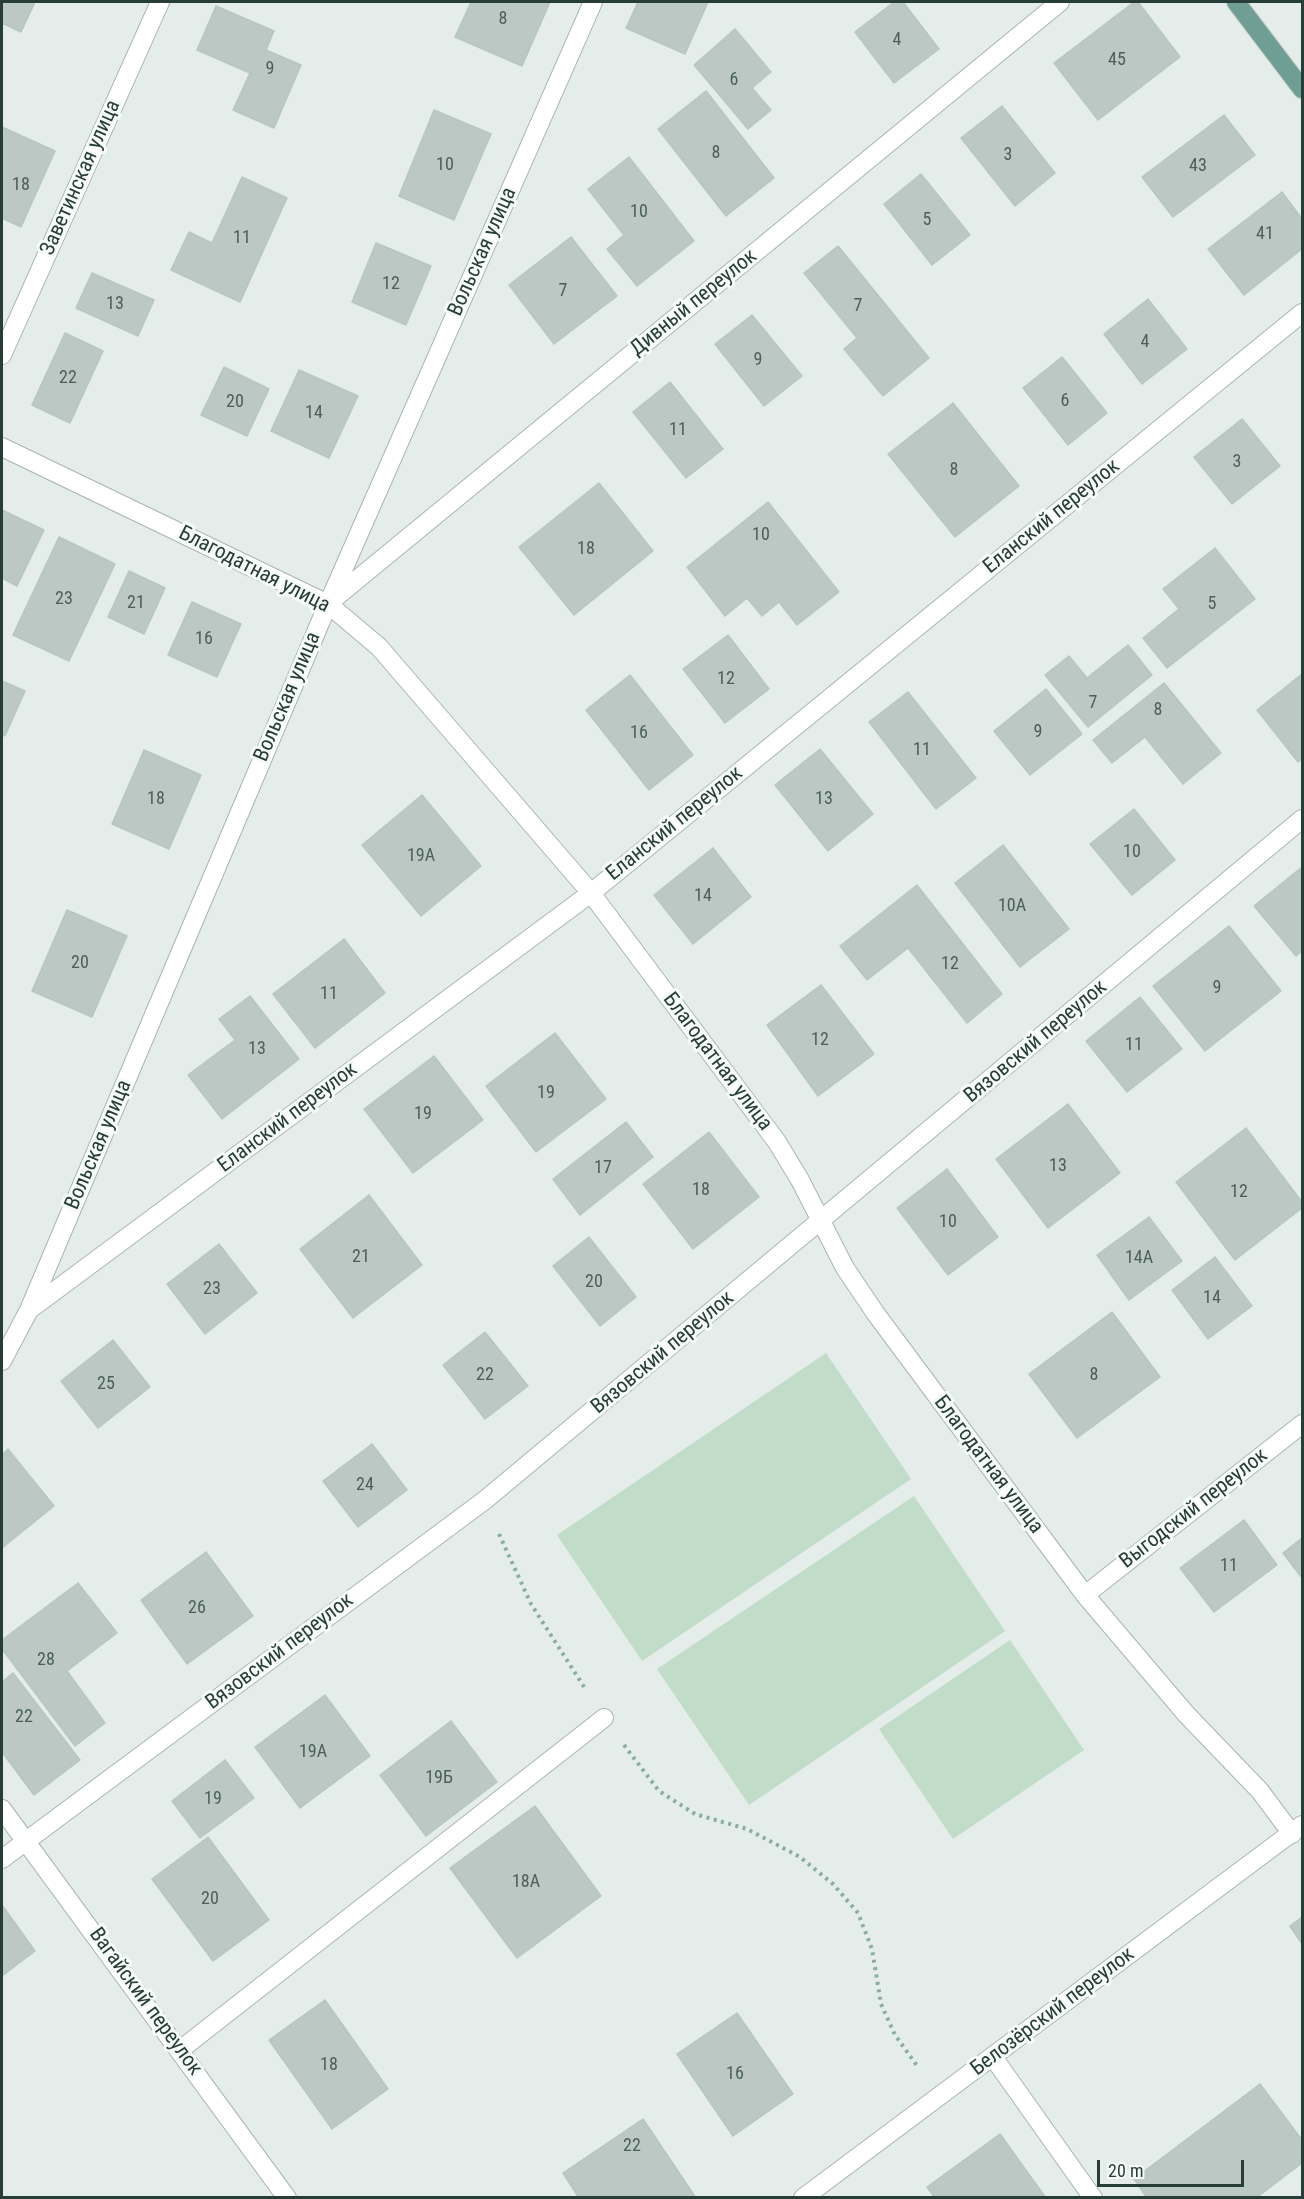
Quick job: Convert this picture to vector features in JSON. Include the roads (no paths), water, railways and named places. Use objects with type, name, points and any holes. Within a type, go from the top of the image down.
[{"type":"main road","points":[[1236,2],[1302,89]]},
{"type":"street","name":"Заветинская улица","points":[[2,355],[160,2]]},
{"type":"street","name":"Вольская улица","points":[[2,1361],[29,1310],[328,604],[593,2]]},
{"type":"street","name":"Дивный переулок","points":[[328,604],[1060,2]]},
{"type":"street","name":"Еланский переулок","points":[[29,1310],[591,893],[1302,313]]},
{"type":"street","name":"Благодатная улица","points":[[2,447],[328,604],[379,647],[591,893],[777,1143],[800,1180],[845,1268],[876,1314],[1085,1595],[1186,1713],[1297,1830]]},
{"type":"street","name":"Вязовский переулок","points":[[2,1859],[485,1500],[1302,819]]},
{"type":"street","name":"Выгодский переулок","points":[[1085,1595],[1302,1424]]},
{"type":"street","points":[[180,2050],[604,1718]]},
{"type":"street","name":"Вагайский переулок","points":[[2,1809],[287,2198]]},
{"type":"street","name":"Белозёрский переулок","points":[[803,2198],[1297,1830]]},
{"type":"street","points":[[993,2057],[1092,2198]]}]
